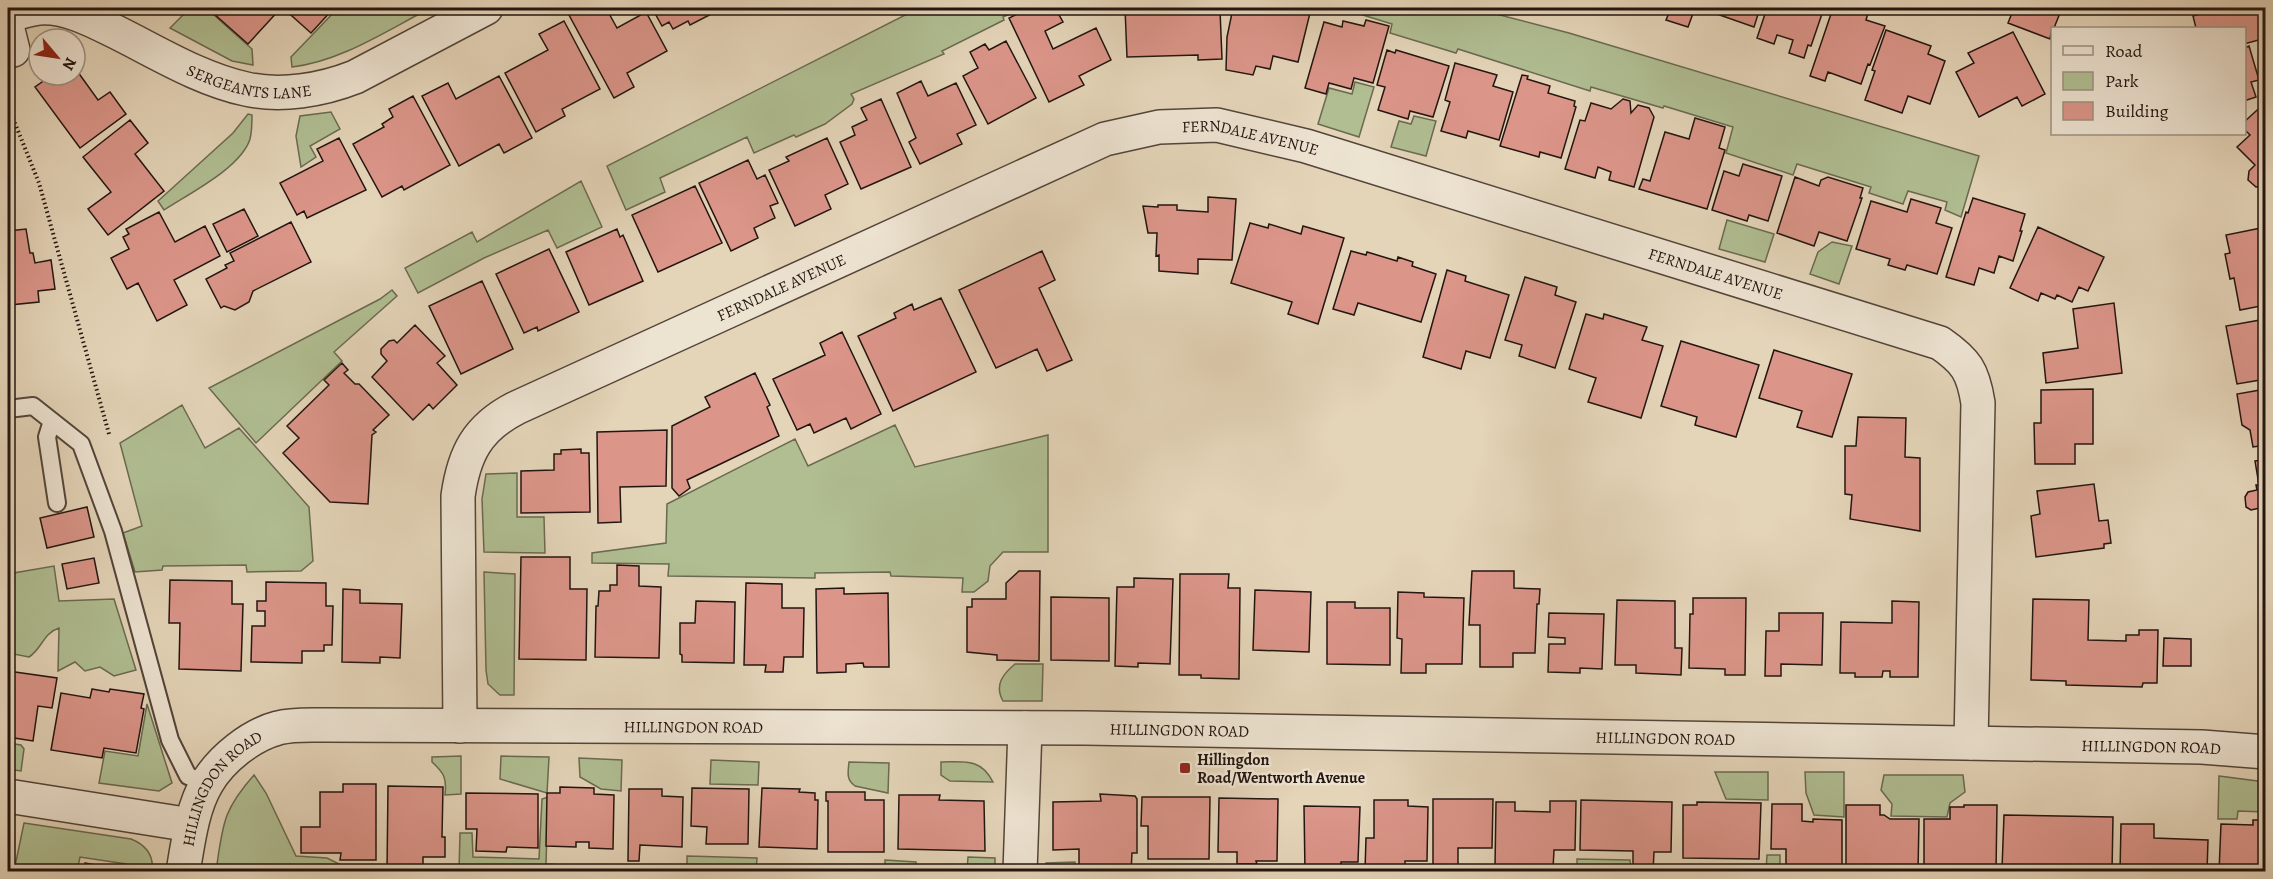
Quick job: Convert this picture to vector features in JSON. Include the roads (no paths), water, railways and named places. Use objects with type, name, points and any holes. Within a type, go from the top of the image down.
[{"type":"street","name":"SERGEANTS LANE","points":[[8,16],[39,8],[68,12],[85,17],[216,81],[248,90],[279,92],[313,89],[354,77],[486,8]]},
{"type":"street","name":"FERNDALE AVENUE","points":[[460,726],[458,496],[462,471],[469,453],[489,424],[516,408],[1105,139],[1159,127],[1217,125],[1317,149],[1940,343],[1957,355],[1968,367],[1975,382],[1978,403],[1971,743]]},
{"type":"street","name":"HILLINGDON ROAD","points":[[183,872],[191,825],[207,783],[231,754],[254,737],[279,728],[324,724],[1025,729],[2202,747],[2265,752]]},
{"type":"street","points":[[1020,872],[1025,729]]},
{"type":"street","points":[[8,796],[191,825]]},
{"type":"lane","points":[[8,409],[33,406],[81,444],[113,531],[170,740],[188,776],[207,783]]},
{"type":"lane","points":[[52,421],[47,437],[57,503]]},
{"type":"place","name":"Hillingdon Road/Wentworth Avenue","points":[[1185,768]]}]
